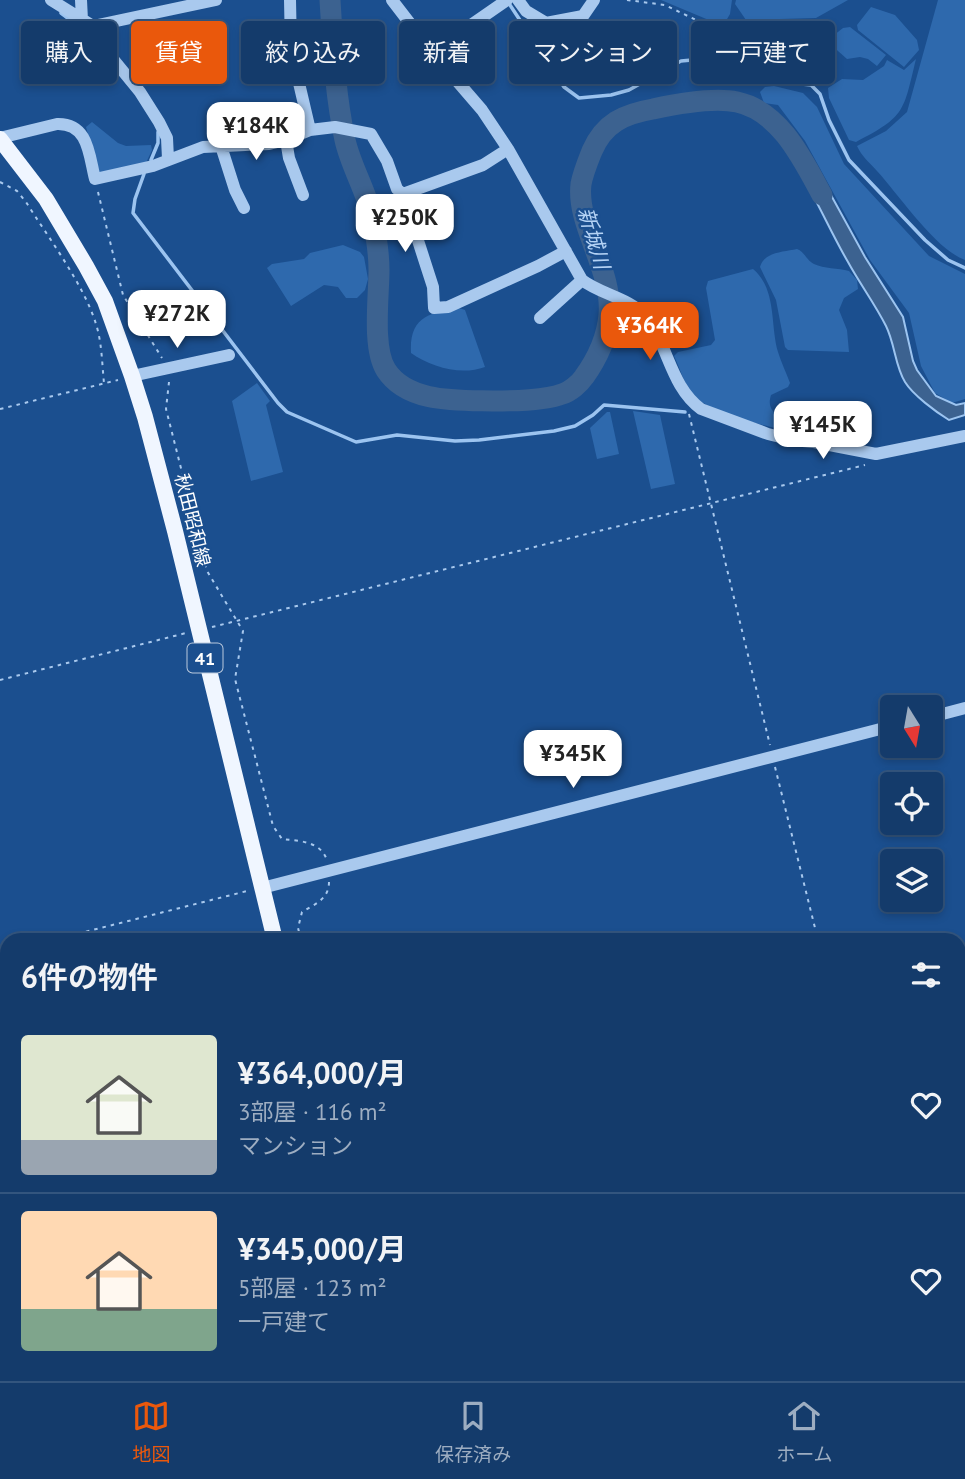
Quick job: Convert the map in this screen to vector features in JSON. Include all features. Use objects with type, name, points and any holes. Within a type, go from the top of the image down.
[{"type":"main road","name":"秋田昭和線","points":[[0,138],[46,199],[86,266],[105,301],[132,376],[149,429],[273,933]]},
{"type":"street","points":[[51,0],[84,21]]},
{"type":"street","points":[[82,0],[87,21]]},
{"type":"street","points":[[98,21],[216,0]]},
{"type":"street","points":[[290,0],[291,49],[310,131]]},
{"type":"street","points":[[392,0],[408,21]]},
{"type":"street","points":[[518,0],[526,11],[546,23],[583,16],[594,0]]},
{"type":"street","points":[[477,21],[503,3]]},
{"type":"street","points":[[117,64],[159,122],[167,138],[168,159]]},
{"type":"street","points":[[460,84],[482,110],[508,149],[586,284],[642,313],[657,332],[680,388],[701,409],[768,434],[876,454],[965,436]]},
{"type":"street","points":[[0,138],[57,124],[78,128],[84,136],[95,180],[153,166],[203,147],[269,144],[310,131],[335,127],[371,134],[380,146],[397,189],[403,194],[433,287],[433,308],[448,307],[566,251]]},
{"type":"street","points":[[286,140],[289,158],[303,195]]},
{"type":"street","points":[[220,146],[244,208]]},
{"type":"street","points":[[403,194],[483,165],[508,149]]},
{"type":"street","points":[[540,318],[586,284]]},
{"type":"street","points":[[132,376],[229,355]]},
{"type":"street","points":[[943,714],[965,708]]},
{"type":"street","points":[[262,888],[880,729]]},
{"type":"path","points":[[627,0],[665,5],[698,21]]},
{"type":"path","points":[[95,180],[123,295],[170,369],[166,410],[207,571],[243,631],[235,679],[274,826],[282,839],[314,844],[325,854],[330,870],[329,892],[321,901],[302,912],[299,933]]},
{"type":"path","points":[[0,181],[17,191],[26,202],[78,285],[96,321],[104,383]]},
{"type":"path","points":[[0,409],[132,376]]},
{"type":"path","points":[[693,403],[688,415],[816,933]]},
{"type":"path","points":[[0,680],[868,465],[876,454]]},
{"type":"path","points":[[80,933],[262,888]]},
{"type":"shaded area","points":[[661,0],[732,0],[726,21],[711,21]]},
{"type":"shaded area","points":[[736,0],[848,0],[816,18],[746,20],[735,4]]},
{"type":"shaded area","points":[[938,0],[965,0],[965,260],[942,245],[930,233],[857,146],[886,131],[907,112]]},
{"type":"shaded area","points":[[871,7],[895,15],[917,40],[919,50],[904,67],[858,30],[857,25]]},
{"type":"shaded area","points":[[850,27],[886,55],[877,66],[860,57],[847,59],[835,48],[835,34],[843,28]]},
{"type":"shaded area","points":[[916,59],[900,111],[885,126],[856,142],[849,140],[829,98],[828,88],[842,79],[863,80],[884,66],[887,60],[904,70]]},
{"type":"shaded area","points":[[774,86],[803,93],[817,107],[844,164],[929,256],[965,274],[965,399],[952,403],[935,393],[921,366],[909,313],[870,260],[805,141],[778,105],[764,103],[760,92],[765,87]]},
{"type":"shaded area","points":[[92,122],[118,143],[126,146],[151,145],[152,150],[146,163],[99,174],[86,127]]},
{"type":"shaded area","points":[[815,166],[865,257],[903,317],[917,370],[936,396],[956,405],[965,403],[965,415],[949,420],[919,398],[905,382],[886,326],[800,172]]},
{"type":"shaded area","points":[[343,245],[360,252],[364,257],[368,279],[365,290],[357,298],[346,298],[338,287],[324,285],[291,306],[267,268],[272,264],[304,259],[310,253]]},
{"type":"shaded area","points":[[797,249],[814,264],[849,271],[857,280],[858,289],[844,298],[839,310],[847,330],[849,352],[788,350],[785,347],[776,300],[760,267],[770,256]]},
{"type":"shaded area","points":[[753,269],[766,287],[778,352],[790,383],[788,387],[771,395],[770,406],[794,427],[793,431],[741,419],[702,402],[688,388],[674,356],[678,352],[711,345],[715,340],[706,288],[708,281]]},
{"type":"shaded area","points":[[459,308],[465,310],[485,367],[466,371],[447,369],[411,353],[414,331],[423,318]]},
{"type":"shaded area","points":[[257,383],[270,401],[266,405],[283,472],[251,481],[232,401]]},
{"type":"shaded area","points":[[633,411],[660,415],[675,484],[651,489]]},
{"type":"shaded area","points":[[610,412],[619,454],[597,459],[590,428]]},
{"type":"waterway","name":"新城川","points":[[330,0],[342,123],[348,150],[373,220],[376,238],[379,270],[379,349],[386,370],[407,389],[436,398],[466,401],[539,399],[565,393],[584,377],[604,340],[609,298],[584,215],[581,184],[597,141],[609,127],[624,117],[662,107],[706,101],[737,102],[752,107],[778,126],[807,167],[822,195]]},
{"type":"waterway","points":[[508,2],[564,87],[579,98],[629,90],[681,61],[692,60],[754,79],[811,85],[820,94],[829,120],[849,160],[925,240],[948,260],[965,268]]},
{"type":"waterway","points":[[61,13],[72,21]]},
{"type":"waterway","points":[[151,160],[158,143],[158,132]]},
{"type":"waterway","points":[[144,174],[133,213],[287,412],[356,442],[397,435],[455,441],[479,440],[554,431],[575,426],[604,405],[685,412]]}]
